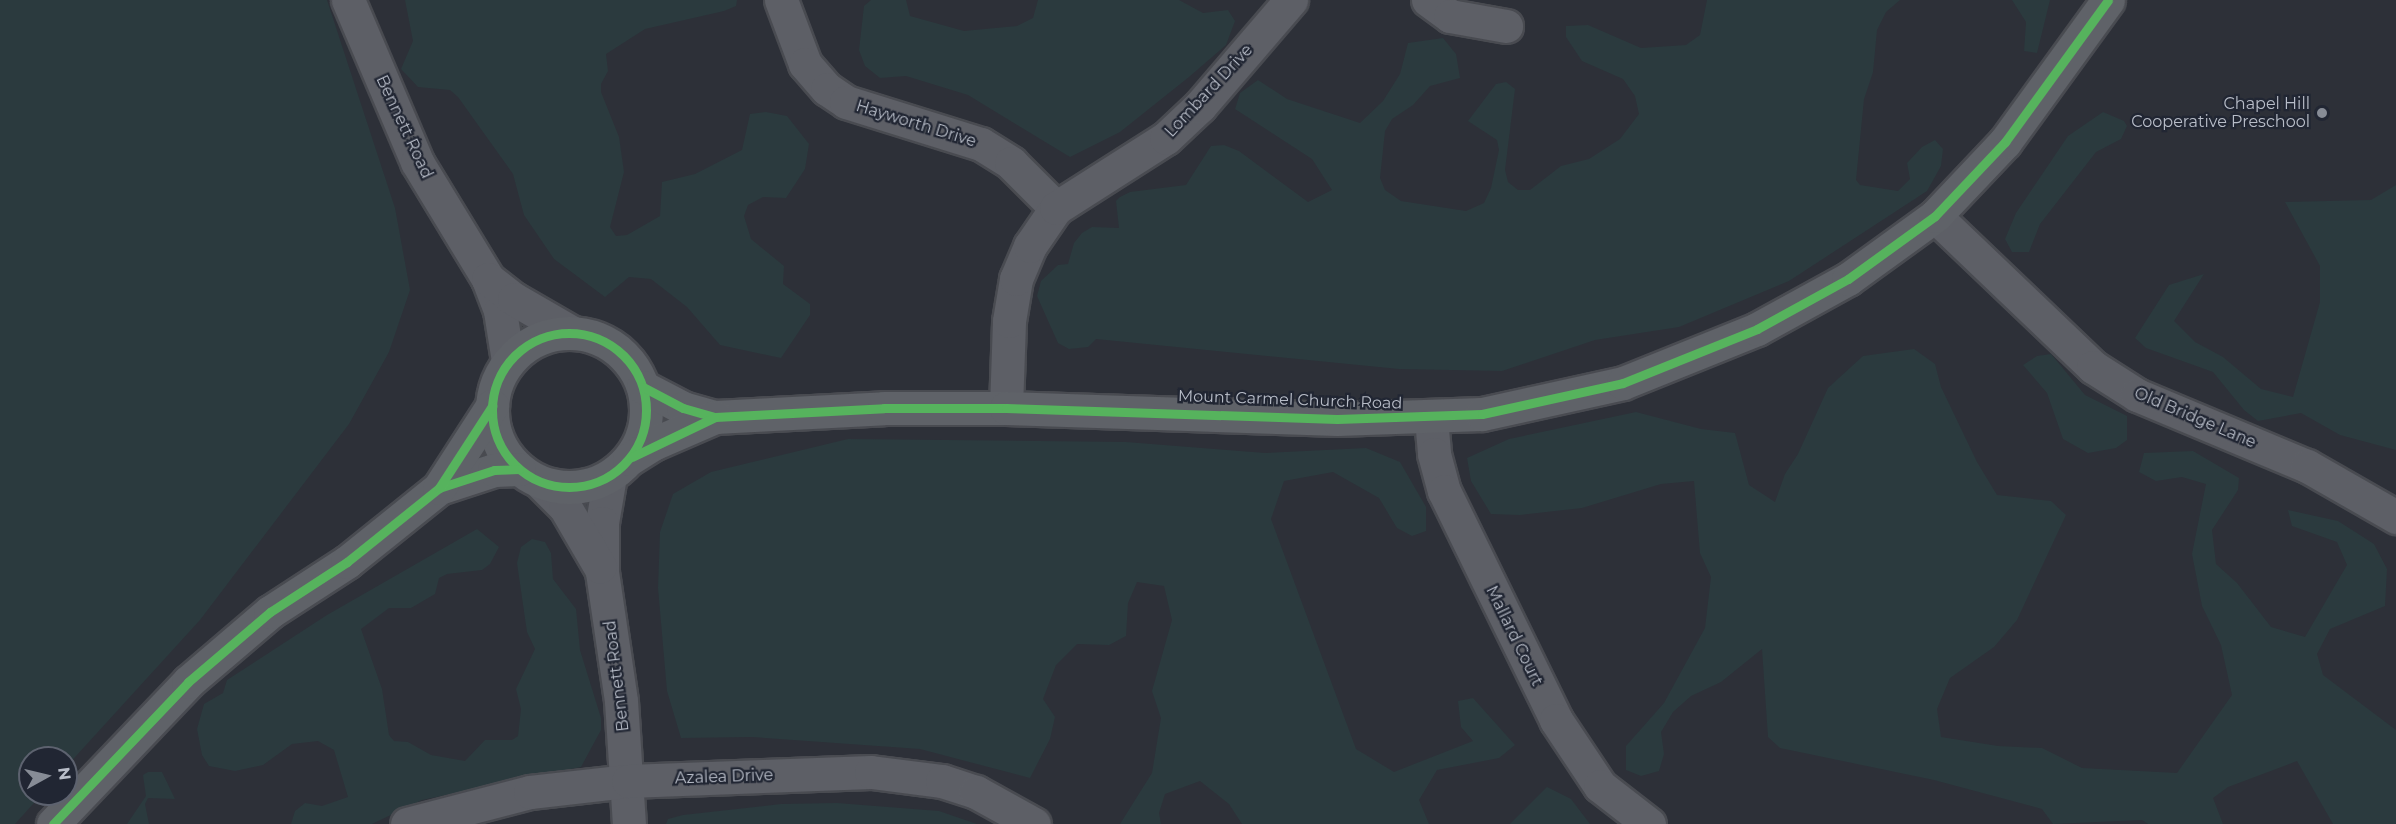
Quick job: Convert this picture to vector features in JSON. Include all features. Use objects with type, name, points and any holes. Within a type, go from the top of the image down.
[{"type":"main road","name":"Mount Carmel Church Road","points":[[643,387],[683,408],[715,417],[884,408],[1006,408],[1337,419],[1431,418],[1482,414],[1623,383],[1757,328],[1848,279],[1935,216],[2005,142],[2108,0]]},
{"type":"main road","points":[[439,488],[494,470],[529,476],[564,488],[588,486],[620,467],[642,437],[645,421],[643,387],[632,366],[616,348],[595,337],[571,332],[548,335],[526,345],[508,362],[497,382],[492,406],[494,429],[504,451],[529,476]]},
{"type":"main road","points":[[53,824],[196,675],[270,612],[347,562],[439,488],[492,406]]},
{"type":"main road","name":"Mount Carmel Church Road","points":[[620,467],[655,443],[715,417]]},
{"type":"street","name":"Bennett Road","points":[[348,0],[417,162],[488,279],[500,311],[508,362]]},
{"type":"street","name":"Hayworth Drive","points":[[781,0],[805,64],[827,88],[846,102],[981,144],[1011,163],[1056,208]]},
{"type":"street","name":"Lombard Drive","points":[[1056,208],[1166,138],[1200,106],[1292,0]]},
{"type":"street","points":[[1428,0],[1450,16],[1506,26]]},
{"type":"street","points":[[1006,408],[1009,321],[1016,279],[1030,246],[1056,208]]},
{"type":"street","name":"Old Bridge Lane","points":[[1935,216],[2093,367],[2137,395],[2307,466],[2396,517]]},
{"type":"street","name":"Bennett Road","points":[[488,279],[517,301],[571,332]]},
{"type":"street","name":"Mallard Court","points":[[1431,418],[1434,454],[1444,491],[1556,720],[1600,786],[1649,824]]},
{"type":"street","name":"Bennett Road","points":[[620,467],[603,515],[602,572],[628,781],[629,824]]},
{"type":"street","name":"Bennett Road","points":[[529,476],[565,507],[602,572]]},
{"type":"street","name":"Azalea Drive","points":[[407,824],[530,792],[628,781],[871,772],[908,775],[976,792],[1034,824]]},
{"type":"shaded area","points":[[0,0],[327,0],[395,208],[410,290],[389,352],[349,424],[200,620],[78,754],[78,746],[18,746],[18,806],[31,806],[15,824],[0,824]]},
{"type":"shaded area","points":[[405,0],[737,0],[736,6],[724,11],[645,29],[606,54],[608,71],[601,84],[601,92],[619,137],[624,172],[610,227],[616,236],[627,235],[660,216],[662,182],[695,174],[742,150],[750,114],[766,112],[787,116],[809,144],[805,169],[786,198],[763,197],[748,205],[744,216],[751,239],[784,266],[783,284],[810,304],[810,315],[781,358],[720,345],[687,307],[651,279],[629,277],[605,297],[554,259],[524,215],[513,174],[458,97],[450,90],[418,87],[401,69],[413,41]]},
{"type":"shaded area","points":[[871,0],[906,0],[910,16],[964,31],[1017,26],[1033,18],[1038,0],[1179,0],[1203,13],[1228,10],[1235,21],[1226,45],[1189,77],[1120,132],[1070,157],[968,95],[906,76],[880,78],[865,66],[859,50],[864,6]]},
{"type":"shaded area","points":[[1707,0],[1900,0],[1886,12],[1877,30],[1873,72],[1864,99],[1856,180],[1860,185],[1898,191],[1910,179],[1907,163],[1922,147],[1935,140],[1943,149],[1941,166],[1927,191],[1789,281],[1679,327],[1595,340],[1502,371],[1399,369],[1096,339],[1088,347],[1069,349],[1058,343],[1037,296],[1041,281],[1058,265],[1068,264],[1074,243],[1082,233],[1092,227],[1119,228],[1116,201],[1120,197],[1130,192],[1186,185],[1211,146],[1224,145],[1239,151],[1308,202],[1332,190],[1312,159],[1235,109],[1240,93],[1258,80],[1287,99],[1360,123],[1383,101],[1400,74],[1408,43],[1443,38],[1456,54],[1460,78],[1430,86],[1413,105],[1392,119],[1385,131],[1380,178],[1385,190],[1401,201],[1466,211],[1484,203],[1491,188],[1499,150],[1497,140],[1468,121],[1496,84],[1506,82],[1515,89],[1505,170],[1508,182],[1518,190],[1530,190],[1561,166],[1589,159],[1620,139],[1639,114],[1635,96],[1623,79],[1582,61],[1566,37],[1566,26],[1588,25],[1641,48],[1686,45],[1700,35]]},
{"type":"shaded area","points":[[2012,0],[2050,0],[2037,53],[2024,51],[2026,22]]},
{"type":"shaded area","points":[[2103,112],[2124,121],[2127,126],[2121,139],[2096,152],[2040,224],[2029,252],[2012,252],[2005,239],[2016,213],[2068,136]]},
{"type":"shaded area","points":[[2396,185],[2396,450],[2340,435],[2301,413],[2258,421],[2244,410],[2213,372],[2146,348],[2135,338],[2169,285],[2204,274],[2174,321],[2195,342],[2223,357],[2261,389],[2293,397],[2320,302],[2320,266],[2285,202],[2371,200]]},
{"type":"shaded area","points":[[1914,349],[1935,364],[1941,387],[1977,462],[1997,495],[2051,501],[2066,515],[2017,620],[1994,647],[1950,678],[1937,709],[1941,737],[1998,746],[2042,748],[2082,768],[2177,773],[2232,695],[2221,645],[2202,606],[2192,554],[2206,484],[2182,477],[2156,481],[2139,472],[2144,453],[2193,451],[2239,478],[2238,490],[2212,530],[2216,564],[2237,583],[2271,627],[2305,637],[2347,565],[2337,542],[2292,526],[2288,510],[2338,521],[2374,544],[2387,569],[2385,606],[2330,629],[2317,654],[2323,675],[2396,730],[2396,824],[2333,824],[2297,761],[2228,787],[2213,798],[2223,824],[2148,824],[2142,820],[2053,824],[2042,809],[1934,780],[1780,748],[1768,737],[1762,649],[1721,682],[1691,696],[1673,712],[1661,732],[1664,754],[1659,771],[1641,776],[1626,770],[1626,746],[1664,703],[1705,628],[1711,577],[1700,553],[1694,481],[1661,484],[1582,508],[1520,515],[1491,514],[1471,481],[1467,458],[1509,439],[1636,412],[1701,429],[1735,433],[1749,485],[1775,502],[1785,474],[1798,454],[1828,388],[1863,356]]},
{"type":"shaded area","points":[[2051,354],[2085,395],[2127,416],[2127,440],[2116,448],[2088,453],[2063,439],[2047,393],[2023,365],[2037,356]]},
{"type":"shaded area","points":[[848,439],[1126,442],[1265,453],[1366,448],[1400,462],[1426,507],[1426,531],[1412,536],[1397,528],[1379,498],[1333,472],[1284,481],[1271,519],[1356,749],[1394,772],[1473,741],[1461,727],[1458,701],[1473,698],[1515,745],[1499,758],[1437,770],[1419,800],[1429,824],[1242,824],[1229,804],[1200,781],[1165,794],[1159,813],[1161,824],[1120,824],[1152,773],[1161,718],[1152,691],[1172,620],[1164,586],[1137,582],[1128,603],[1126,636],[1109,645],[1077,644],[1056,665],[1043,699],[1055,717],[1050,739],[1030,778],[920,749],[752,737],[681,738],[667,691],[658,588],[660,532],[673,494],[711,472]]},
{"type":"shaded area","points":[[477,529],[499,547],[490,564],[482,570],[447,574],[439,578],[435,594],[411,608],[389,608],[361,629],[382,689],[389,735],[394,741],[408,742],[431,755],[465,761],[485,740],[512,740],[518,736],[521,709],[516,689],[535,649],[527,632],[517,563],[521,547],[532,539],[545,542],[551,553],[553,579],[576,609],[580,650],[601,718],[601,730],[581,767],[422,800],[372,824],[291,824],[295,811],[305,803],[322,806],[348,797],[334,750],[318,741],[292,744],[263,765],[235,771],[209,766],[202,755],[197,729],[204,704],[223,693],[227,680],[327,615]]},
{"type":"shaded area","points":[[148,772],[162,772],[175,799],[148,798],[145,804],[149,824],[127,824],[146,796],[143,775]]},
{"type":"shaded area","points":[[1547,787],[1571,799],[1590,824],[1510,824]]},
{"type":"shaded area","points":[[837,803],[939,811],[977,824],[666,824],[668,819],[683,815],[781,804]]},
{"type":"cycle path","points":[[643,387],[683,408],[715,417],[884,408],[1006,408],[1337,419],[1482,414],[1623,383],[1757,329],[1848,279],[1935,216],[2005,142],[2108,0]]},
{"type":"cycle path","points":[[569,333],[598,339],[612,346],[623,356],[633,367],[640,381],[646,410],[640,439],[633,453],[623,464],[612,474],[598,481],[569,487],[540,481],[526,474],[515,464],[505,453],[498,439],[492,410],[498,381],[505,367],[515,356],[526,346],[540,339],[569,333]]},
{"type":"cycle path","points":[[53,824],[188,682],[270,612],[347,562],[439,488],[492,406]]},
{"type":"cycle path","points":[[632,457],[715,417]]},
{"type":"cycle path","points":[[439,488],[494,470],[519,469]]},
{"type":"place","name":"Chapel Hill Cooperative Preschool","points":[[2322,113]]}]
